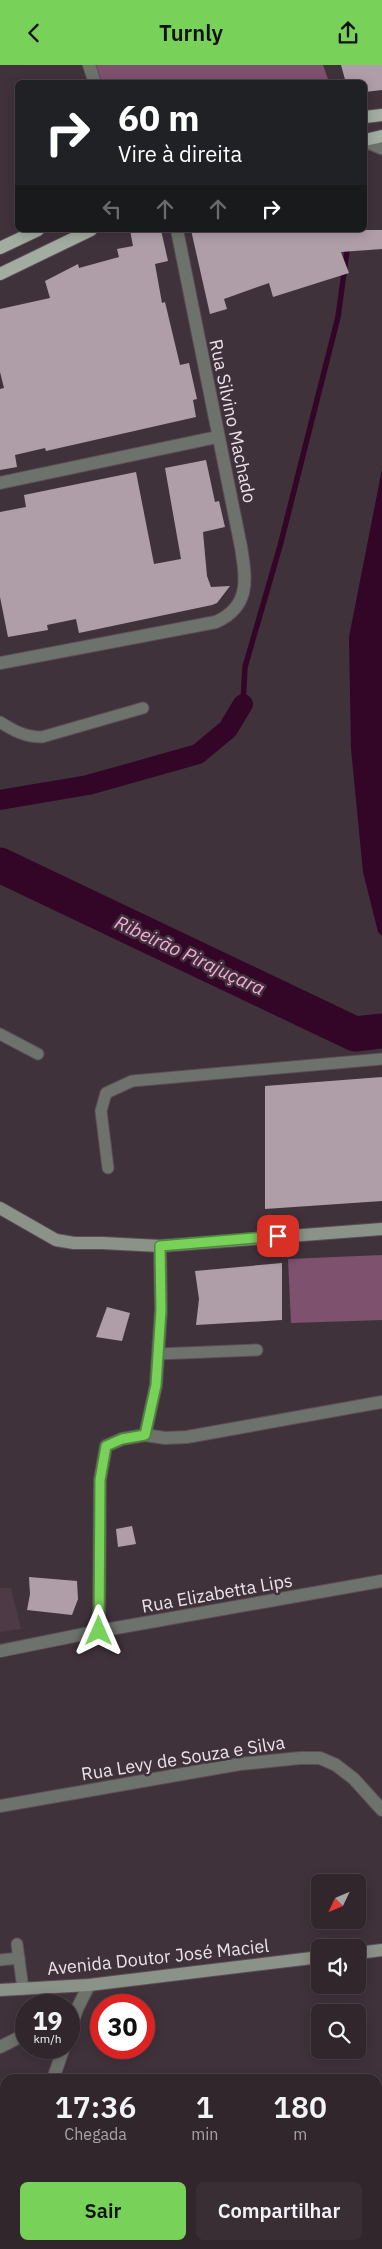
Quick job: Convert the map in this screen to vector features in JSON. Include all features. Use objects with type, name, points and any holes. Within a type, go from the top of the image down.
[{"type":"main road","points":[[367,117],[382,115]]},
{"type":"main road","points":[[367,140],[382,136]]},
{"type":"main road","points":[[0,248],[34,232]]},
{"type":"main road","points":[[0,275],[87,232]]},
{"type":"street","points":[[90,65],[95,80]]},
{"type":"street","name":"Rua Silvino Machado","points":[[0,663],[216,622],[230,615],[237,608],[246,579],[241,547],[177,232]]},
{"type":"street","points":[[0,483],[218,437]]},
{"type":"street","points":[[0,1208],[56,1240],[74,1243],[160,1246],[382,1229]]},
{"type":"street","points":[[145,1435],[156,1385],[161,1310],[160,1246]]},
{"type":"street","points":[[99,1631],[100,1480],[106,1446],[122,1439],[145,1435],[164,1438],[187,1437],[382,1403]]},
{"type":"street","name":"Rua Elizabetta Lips","points":[[0,1651],[99,1631],[382,1581]]},
{"type":"street","name":"Rua Levy de Souza e Silva","points":[[0,1805],[240,1764],[320,1758],[336,1765],[354,1779],[382,1810]]},
{"type":"street","points":[[366,1952],[382,1950]]},
{"type":"street","name":"Avenida Doutor José Maciel","points":[[0,1990],[89,1985],[311,1958]]},
{"type":"street","points":[[80,2000],[89,1985]]},
{"type":"street","points":[[0,2047],[15,2040]]},
{"type":"street","points":[[55,2074],[60,2059]]},
{"type":"lane","points":[[367,142],[382,149]]},
{"type":"lane","points":[[0,722],[22,734],[42,737],[143,708]]},
{"type":"lane","points":[[0,1033],[38,1054]]},
{"type":"lane","points":[[108,1168],[101,1111],[106,1093],[132,1081],[382,1059]]},
{"type":"lane","points":[[158,1354],[257,1350]]},
{"type":"lane","points":[[17,1944],[23,1989]]},
{"type":"lane","points":[[0,1960],[19,1958]]},
{"type":"shaded area","points":[[92,65],[323,65],[328,80],[97,80]]},
{"type":"shaded area","points":[[382,469],[382,936],[378,932],[363,872],[351,749],[349,637]]},
{"type":"shaded area","points":[[382,1255],[382,1320],[291,1323],[288,1259]]},
{"type":"shaded area","points":[[0,1588],[11,1588],[21,1629],[0,1632]]},
{"type":"building","points":[[341,65],[382,65],[382,90],[367,92],[367,80],[345,80]]},
{"type":"building","points":[[367,230],[382,230],[382,249],[341,252],[349,273],[273,297],[269,283],[224,299],[227,309],[210,314],[191,232],[367,232]]},
{"type":"building","points":[[130,232],[161,232],[168,261],[155,264],[162,303],[165,302],[180,365],[189,363],[197,399],[193,400],[196,417],[46,451],[45,448],[15,455],[17,467],[0,470],[0,389],[4,388],[0,372],[0,309],[50,298],[45,281],[78,264],[79,268],[119,257],[117,249],[133,246]]},
{"type":"building","points":[[206,460],[215,502],[219,501],[225,527],[203,532],[207,576],[211,587],[230,586],[217,603],[79,633],[76,619],[47,625],[48,630],[8,637],[0,597],[0,512],[26,507],[24,495],[136,472],[154,564],[181,559],[165,468]]},
{"type":"building","points":[[382,1077],[382,1201],[265,1209],[265,1086]]},
{"type":"building","points":[[282,1263],[282,1320],[196,1325],[199,1299],[195,1271]]},
{"type":"building","points":[[107,1307],[130,1313],[122,1341],[96,1337]]},
{"type":"building","points":[[132,1526],[136,1544],[118,1547],[116,1529]]},
{"type":"building","points":[[29,1577],[77,1581],[78,1599],[72,1615],[27,1610],[30,1594]]},
{"type":"waterway","points":[[243,704],[245,667],[280,546],[338,317],[347,251],[346,232]]},
{"type":"waterway","points":[[0,800],[88,785],[198,754],[228,729],[243,704]]},
{"type":"waterway","name":"Ribeirão Pirajuçara","points":[[0,865],[355,1034],[382,1031]]},
{"type":"route","points":[[99,1631],[100,1480],[102,1461],[106,1446],[122,1439],[145,1435],[156,1385],[161,1310],[160,1246],[278,1236]]}]
